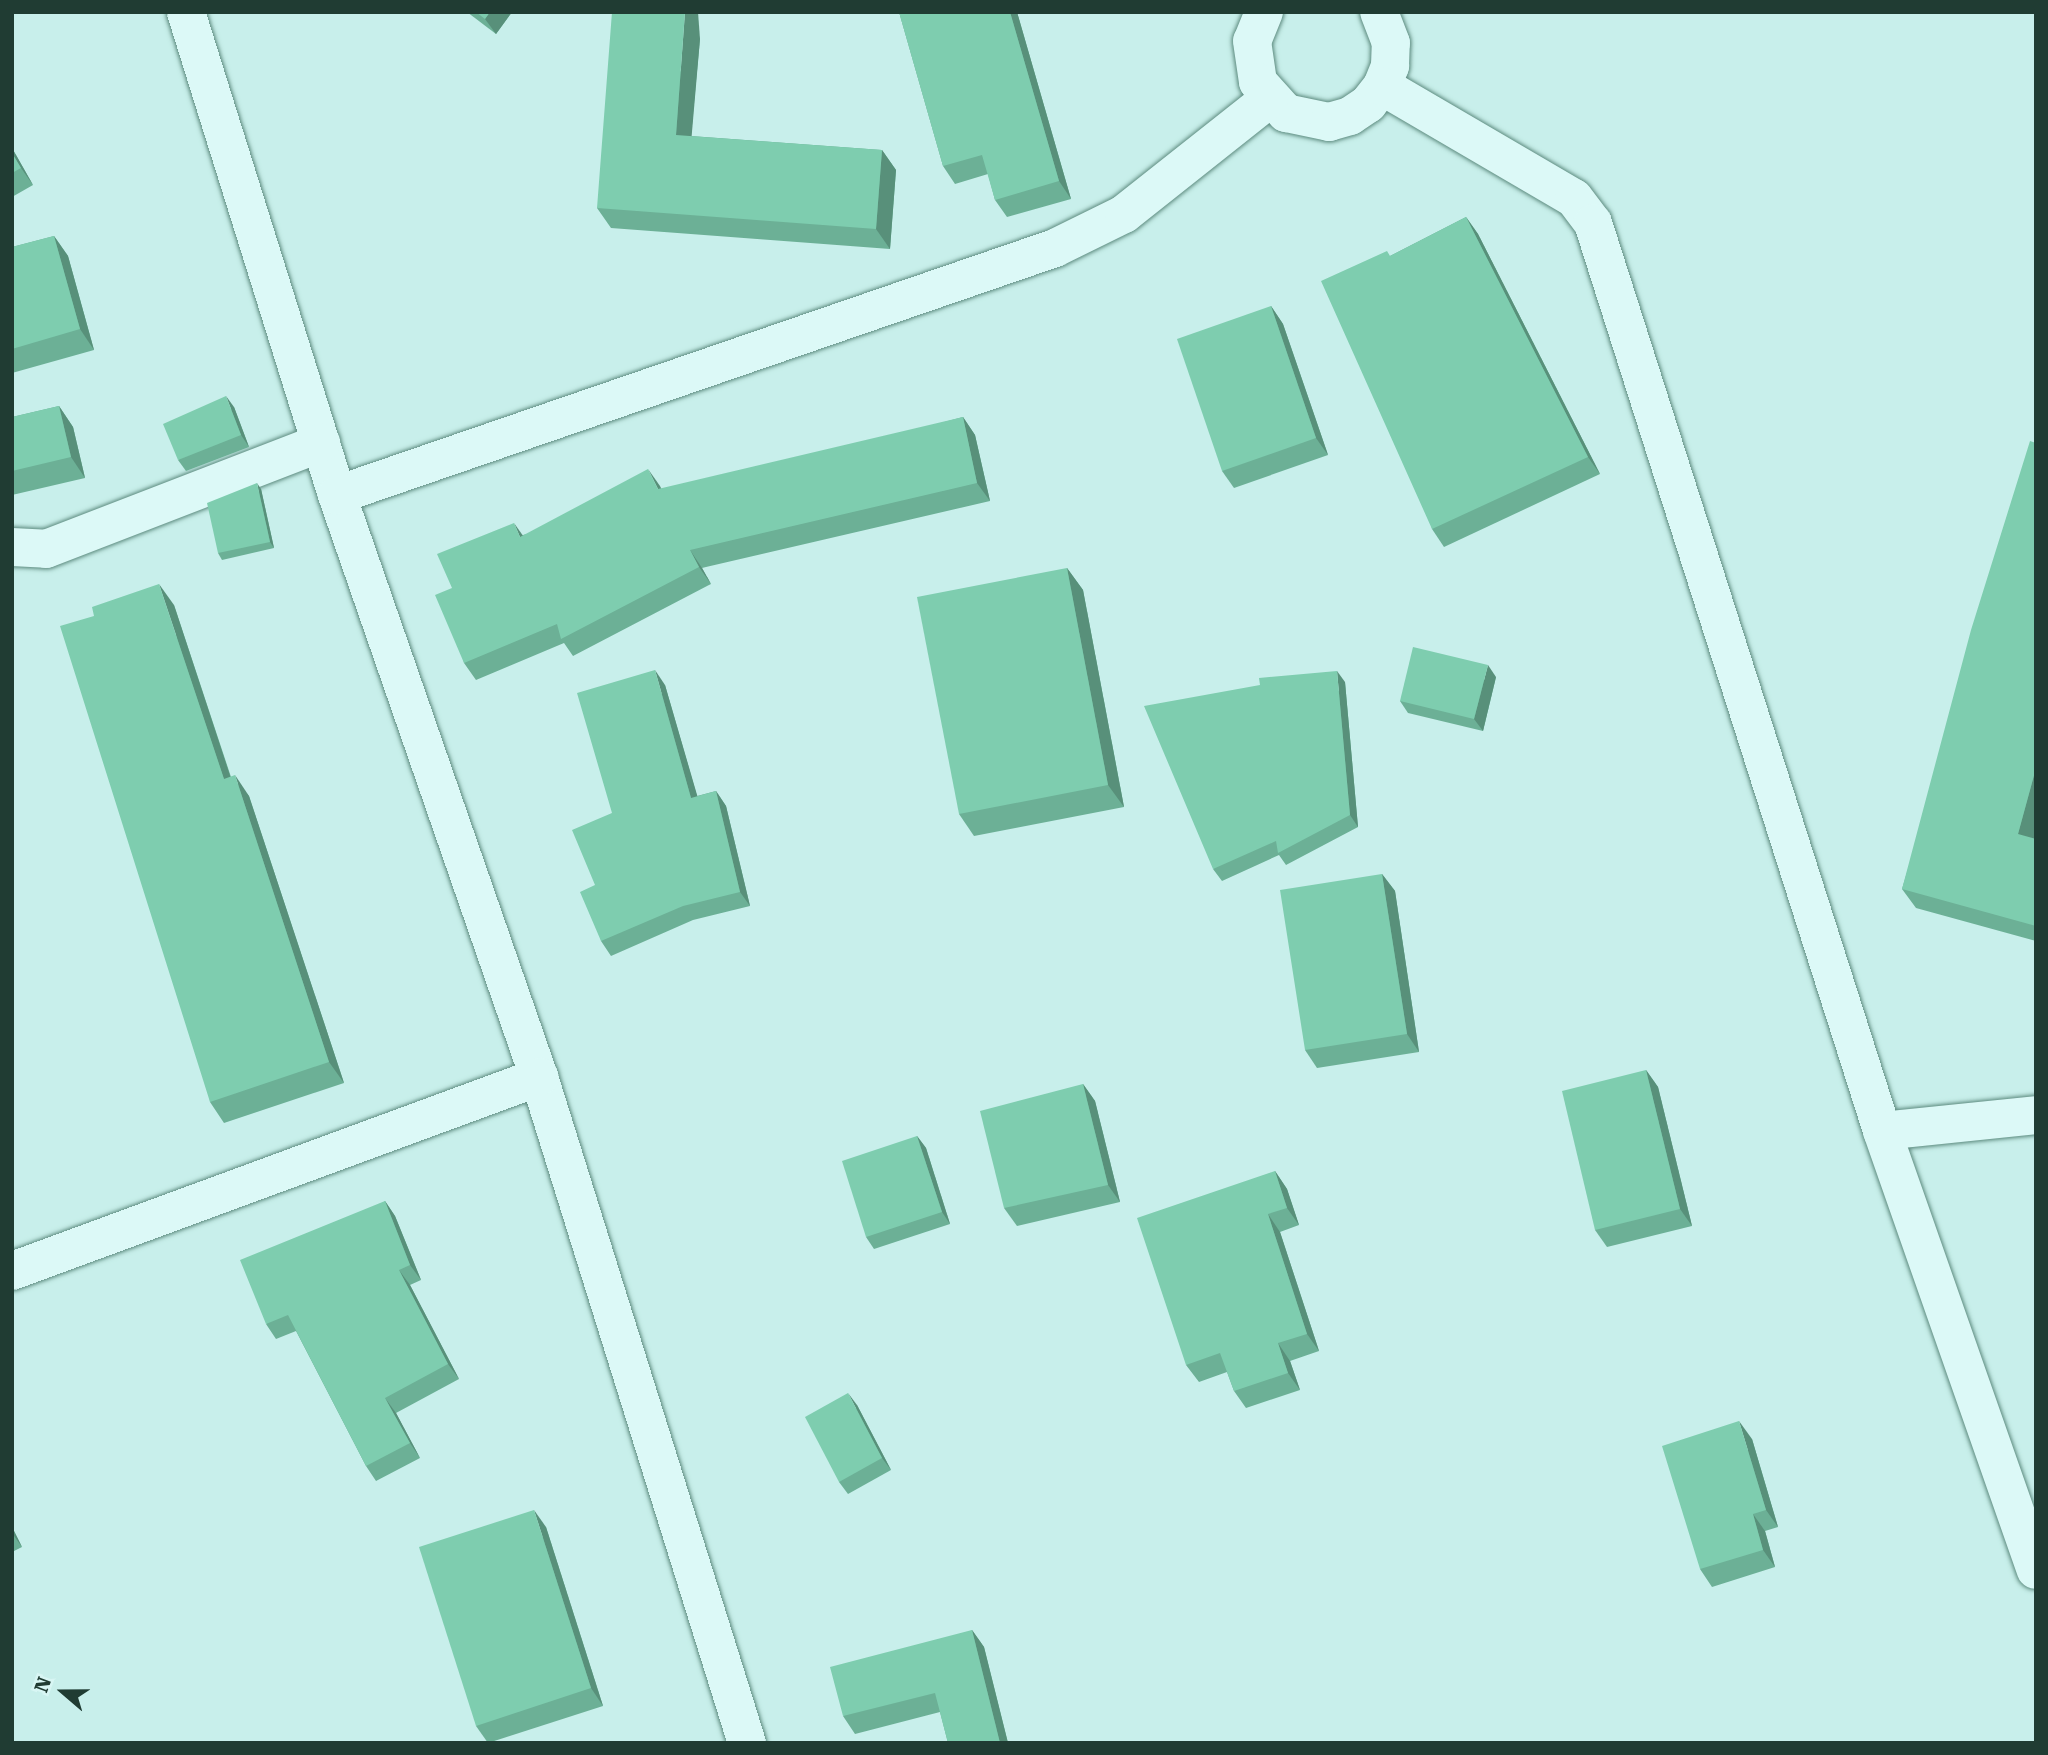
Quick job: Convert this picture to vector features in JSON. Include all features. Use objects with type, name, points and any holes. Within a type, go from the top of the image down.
[{"type":"street","points":[[186,12],[337,495],[539,1077],[747,1743]]},
{"type":"street","points":[[1264,12],[1252,41],[1252,62],[1269,99],[1286,113],[1329,122],[1368,104],[1382,86],[1390,66],[1391,16]]},
{"type":"street","points":[[1382,86],[1574,198],[1592,223],[1882,1131],[2036,1570]]},
{"type":"street","points":[[337,495],[1055,248],[1124,214],[1269,99]]},
{"type":"street","points":[[12,547],[46,549],[320,443]]},
{"type":"street","points":[[12,1272],[539,1077]]},
{"type":"street","points":[[1882,1131],[2036,1115]]},
{"type":"building","points":[[476,12],[490,12],[485,19]]},
{"type":"building","points":[[612,12],[685,12],[676,135],[882,150],[876,229],[597,208]]},
{"type":"building","points":[[899,12],[1010,12],[1059,181],[995,200],[982,155],[943,166]]},
{"type":"building","points":[[12,153],[21,168],[12,173]]},
{"type":"building","points":[[1466,217],[1588,457],[1432,529],[1321,281],[1387,251],[1390,256]]},
{"type":"building","points":[[54,236],[80,329],[12,349],[12,247]]},
{"type":"building","points":[[1271,306],[1316,438],[1222,471],[1177,339]]},
{"type":"building","points":[[226,396],[241,435],[178,460],[163,424]]},
{"type":"building","points":[[59,406],[71,457],[12,471],[12,417]]},
{"type":"building","points":[[963,417],[977,483],[690,550],[699,567],[561,639],[557,624],[464,663],[435,595],[452,588],[437,554],[514,523],[520,537],[648,469],[658,489]]},
{"type":"building","points":[[2030,441],[2036,443],[2036,768],[2018,834],[2036,839],[2036,926],[1902,889],[1971,630]]},
{"type":"building","points":[[257,483],[270,542],[218,553],[207,503]]},
{"type":"building","points":[[1067,568],[1108,785],[959,814],[917,597]]},
{"type":"building","points":[[159,584],[224,779],[235,775],[329,1062],[210,1102],[60,626],[94,616],[92,607]]},
{"type":"building","points":[[1413,647],[1488,665],[1474,719],[1400,701]]},
{"type":"building","points":[[655,670],[691,798],[716,791],[740,892],[683,906],[601,941],[580,892],[595,885],[572,830],[612,813],[577,693]]},
{"type":"building","points":[[1337,671],[1350,815],[1278,853],[1276,841],[1213,869],[1144,706],[1260,685],[1259,678]]},
{"type":"building","points":[[1382,874],[1407,1034],[1305,1050],[1280,890]]},
{"type":"building","points":[[1646,1070],[1680,1209],[1595,1230],[1562,1091]]},
{"type":"building","points":[[1083,1084],[1108,1185],[1004,1208],[980,1111]]},
{"type":"building","points":[[917,1136],[942,1212],[866,1237],[842,1161]]},
{"type":"building","points":[[1275,1171],[1287,1208],[1268,1214],[1307,1334],[1278,1343],[1288,1373],[1234,1391],[1220,1353],[1186,1365],[1137,1218]]},
{"type":"building","points":[[385,1201],[410,1265],[399,1270],[448,1364],[385,1398],[410,1443],[366,1466],[288,1315],[266,1324],[240,1260]]},
{"type":"building","points":[[848,1393],[882,1458],[839,1482],[805,1417]]},
{"type":"building","points":[[1739,1421],[1766,1510],[1753,1514],[1763,1550],[1700,1569],[1662,1446]]},
{"type":"building","points":[[534,1510],[591,1688],[476,1726],[419,1547]]},
{"type":"building","points":[[972,1630],[1000,1743],[948,1743],[935,1693],[843,1716],[830,1667]]}]
